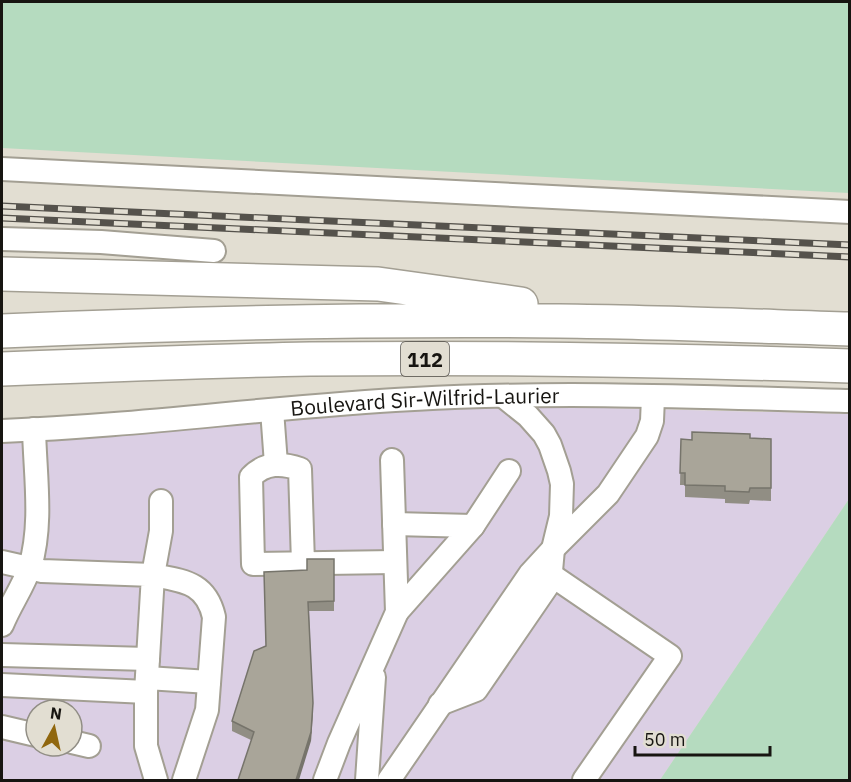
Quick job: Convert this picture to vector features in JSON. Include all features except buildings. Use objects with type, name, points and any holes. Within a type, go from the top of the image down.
[{"type":"highway","points":[[2,274],[378,284],[647,322]]},
{"type":"highway","name":"112","points":[[2,331],[268,322],[647,322],[849,329]]},
{"type":"highway","name":"Boulevard Sir-Wilfrid-Laurier","points":[[2,369],[237,361],[389,359],[604,359],[849,366]]},
{"type":"street","points":[[2,169],[849,212]]},
{"type":"street","points":[[2,239],[101,242],[214,251]]},
{"type":"street","points":[[388,780],[440,704],[544,570],[553,549],[561,516],[562,500],[562,484],[555,458],[550,445],[536,424],[503,396]]},
{"type":"street","name":"Boulevard Sir-Wilfrid-Laurier","points":[[2,431],[411,399],[503,396],[653,397],[849,402]]},
{"type":"street","points":[[553,549],[608,494],[643,444],[650,429],[653,397]]},
{"type":"street","points":[[272,410],[276,464]]},
{"type":"street","points":[[2,625],[29,568],[37,527],[34,429]]},
{"type":"street","points":[[392,459],[397,612]]},
{"type":"street","points":[[303,563],[300,470],[276,464],[264,467],[250,477],[253,564],[395,562]]},
{"type":"street","points":[[325,780],[397,612],[473,526],[508,471]]},
{"type":"street","points":[[156,780],[146,747],[147,676],[153,575],[161,531],[161,501]]},
{"type":"street","points":[[394,524],[473,526]]},
{"type":"street","points":[[2,562],[48,572],[153,575],[182,580],[195,585],[204,594],[212,607],[214,627],[207,710],[184,780]]},
{"type":"street","points":[[544,570],[670,656],[584,780]]},
{"type":"street","points":[[2,655],[147,676],[209,682]]},
{"type":"street","points":[[367,780],[375,662]]},
{"type":"street","points":[[2,685],[147,676]]},
{"type":"street","points":[[2,727],[24,732]]},
{"type":"shaded area","points":[[567,407],[849,414],[849,499],[660,780],[2,780],[2,442],[102,437],[420,410]]},
{"type":"green space","points":[[2,2],[849,2],[849,193],[2,148]]},
{"type":"green space","points":[[849,499],[849,780],[660,780]]},
{"type":"railway","points":[[2,206],[850,245]]},
{"type":"railway","points":[[2,218],[850,257]]}]
